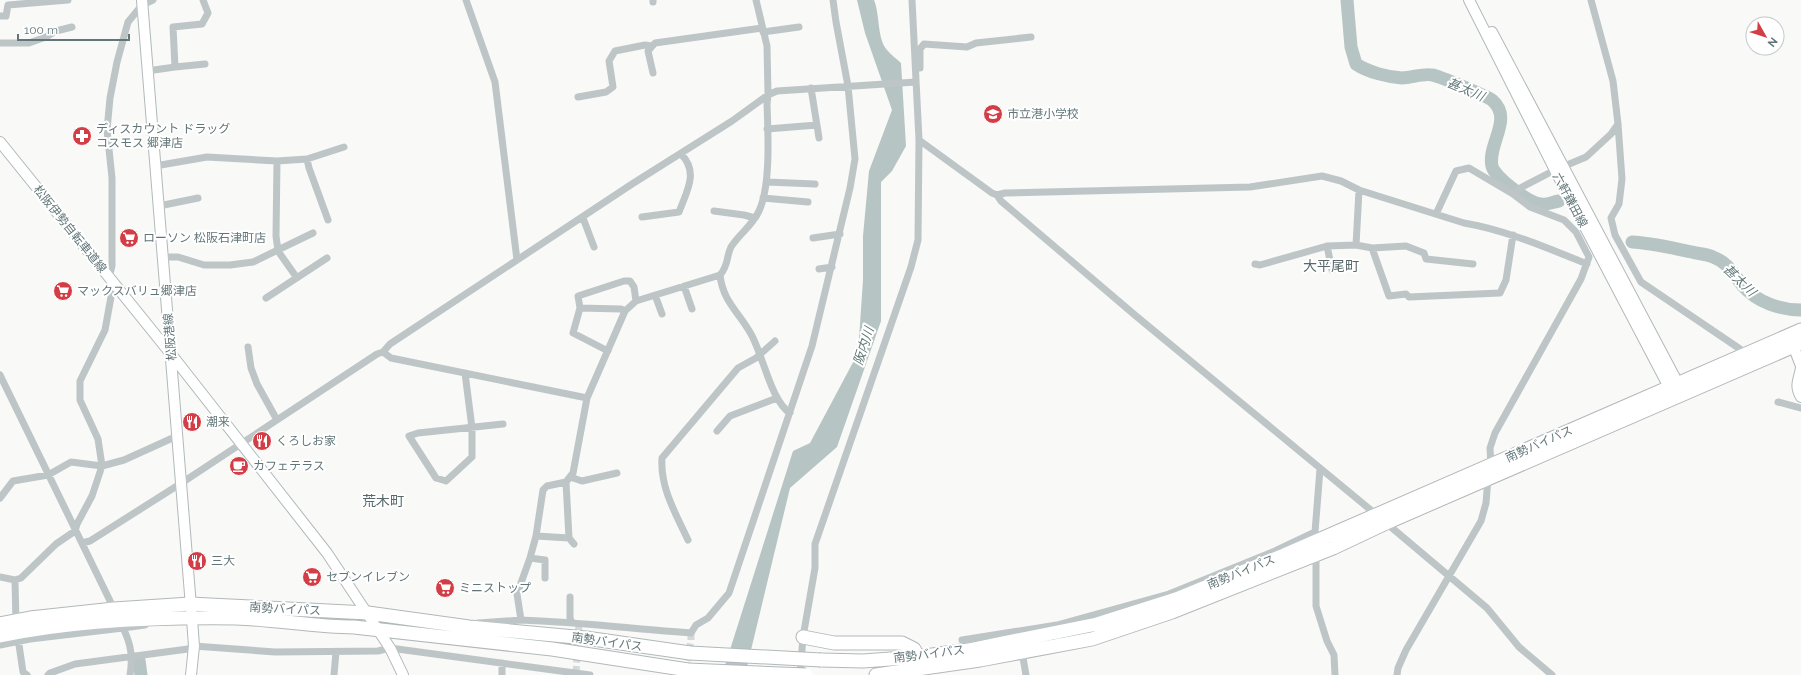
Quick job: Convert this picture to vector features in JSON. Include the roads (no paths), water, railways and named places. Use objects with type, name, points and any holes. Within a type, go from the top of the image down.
[{"type":"highway","name":"南勢バイパス","points":[[876,675],[1022,652],[1092,639],[1172,612],[1332,548],[1381,519],[1491,465],[1794,342],[1801,330]]},
{"type":"highway","name":"南勢バイパス","points":[[17,632],[30,618],[114,609],[190,604],[368,613],[469,627],[586,638],[690,653],[863,661],[920,667],[968,650],[1097,624],[1176,599],[1487,479],[1676,391]]},
{"type":"highway","name":"南勢バイパス","points":[[0,636],[17,632],[120,620],[237,618],[333,627],[354,627],[552,649],[688,670],[806,675]]},
{"type":"highway","name":"南勢バイパス","points":[[0,624],[17,632]]},
{"type":"highway","points":[[803,637],[834,643],[902,643],[914,649],[920,667]]},
{"type":"main road","name":"六軒鎌田線","points":[[1468,0],[1676,391]]},
{"type":"main road","name":"六軒鎌田線","points":[[1476,0],[1559,169]]},
{"type":"main road","name":"松阪港線","points":[[142,2],[194,646],[191,675]]},
{"type":"main road","name":"松阪伊勢自転車道線","points":[[0,142],[171,354],[327,553],[390,648],[403,675]]},
{"type":"main road","points":[[1794,342],[1801,367],[1796,382],[1797,390],[1801,397]]},
{"type":"street","points":[[0,16],[6,16],[8,5],[68,0]]},
{"type":"street","points":[[0,577],[15,580],[21,578],[56,544],[75,531],[77,524],[92,496],[102,466],[98,438],[80,400],[80,381],[104,330],[111,297],[109,278],[112,266],[112,178],[107,130],[110,98],[117,62],[128,22],[142,2],[153,0]]},
{"type":"street","points":[[175,67],[173,27],[202,24],[208,12],[203,0]]},
{"type":"street","points":[[466,0],[495,82],[517,260]]},
{"type":"street","points":[[536,536],[571,541],[568,480],[573,473],[587,398],[625,311],[636,301],[720,275],[726,268],[731,248],[759,212],[767,182],[768,95],[767,46],[756,0]]},
{"type":"street","points":[[469,627],[470,623],[521,620],[572,622],[617,628],[691,633],[696,625],[708,618],[729,593],[812,346],[840,234],[855,159],[850,86],[836,22],[833,0]]},
{"type":"street","points":[[800,675],[803,637],[815,568],[816,544],[911,268],[918,240],[919,140],[914,82],[916,72],[912,0]]},
{"type":"street","points":[[1591,0],[1614,81],[1622,179],[1619,204],[1611,218],[1615,235],[1641,282],[1740,349]]},
{"type":"street","points":[[0,42],[29,43],[46,37],[56,31],[72,27]]},
{"type":"street","points":[[653,73],[648,51],[655,43],[799,27]]},
{"type":"street","points":[[916,72],[920,69],[920,49],[924,44],[967,47],[976,43],[1030,37]]},
{"type":"street","points":[[578,97],[606,92],[613,87],[609,60],[615,51],[645,45],[652,46]]},
{"type":"street","points":[[147,71],[205,64]]},
{"type":"street","points":[[82,543],[90,541],[180,484],[376,354],[384,352],[390,344],[583,218],[632,184],[732,121],[768,95],[777,91],[914,82]]},
{"type":"street","points":[[811,88],[819,138]]},
{"type":"street","points":[[1514,194],[1522,188],[1586,157],[1612,134],[1618,124]]},
{"type":"street","points":[[767,129],[817,125]]},
{"type":"street","points":[[919,140],[992,193],[997,195],[1001,201],[1136,316],[1487,608],[1519,648],[1552,675]]},
{"type":"street","points":[[155,166],[207,157],[277,161],[307,159],[344,147]]},
{"type":"street","points":[[642,217],[679,212],[692,174],[687,160],[681,154]]},
{"type":"street","points":[[307,159],[328,220]]},
{"type":"street","points":[[277,161],[276,236],[278,251],[297,278]]},
{"type":"street","points":[[1397,675],[1398,668],[1406,650],[1481,521],[1486,503],[1487,479],[1491,465],[1490,448],[1495,433],[1581,279],[1589,257],[1576,232],[1564,220],[1530,206],[1514,194],[1468,168],[1456,172],[1436,214]]},
{"type":"street","points":[[997,195],[1005,193],[1250,187],[1322,176],[1341,181],[1359,190],[1436,214],[1513,235],[1587,264]]},
{"type":"street","points":[[767,182],[815,184]]},
{"type":"street","points":[[1356,245],[1359,190]]},
{"type":"street","points":[[159,206],[198,198]]},
{"type":"street","points":[[763,198],[808,202]]},
{"type":"street","points":[[714,211],[744,215],[754,218]]},
{"type":"street","points":[[583,218],[594,247]]},
{"type":"street","points":[[163,257],[178,258],[204,265],[230,265],[254,262],[313,233]]},
{"type":"street","points":[[813,238],[840,234]]},
{"type":"street","points":[[1372,248],[1389,296],[1406,294],[1409,298],[1500,293],[1506,280],[1513,235]]},
{"type":"street","points":[[1255,264],[1260,265],[1327,246],[1356,245],[1372,248],[1406,246],[1424,253],[1426,258],[1473,264]]},
{"type":"street","points":[[1327,246],[1332,270]]},
{"type":"street","points":[[266,298],[327,258]]},
{"type":"street","points":[[819,269],[832,267]]},
{"type":"street","points":[[720,275],[724,293],[734,310],[741,316],[760,353],[777,398],[784,409],[790,413]]},
{"type":"street","points":[[608,350],[572,333],[580,308],[578,296],[624,280],[630,281],[634,287],[636,301]]},
{"type":"street","points":[[684,286],[692,309]]},
{"type":"street","points":[[655,295],[662,314]]},
{"type":"street","points":[[580,308],[621,309],[625,311]]},
{"type":"street","points":[[688,540],[669,502],[661,471],[662,458],[738,368],[756,358],[775,341]]},
{"type":"street","points":[[248,347],[253,373],[277,420]]},
{"type":"street","points":[[384,352],[391,358],[587,398]]},
{"type":"street","points":[[465,373],[472,428],[472,458],[446,481],[436,478],[410,436],[418,433],[472,428],[503,424]]},
{"type":"street","points":[[0,375],[114,609]]},
{"type":"street","points":[[717,430],[730,416],[777,398]]},
{"type":"street","points":[[1778,402],[1801,408]]},
{"type":"street","points":[[0,498],[13,481],[48,474],[71,462],[102,466],[124,460],[177,436]]},
{"type":"street","points":[[962,640],[1057,625],[1169,594],[1275,551],[1315,532],[1320,469]]},
{"type":"street","points":[[521,620],[517,594],[536,536],[542,490],[547,486],[568,480],[582,481],[617,473]]},
{"type":"street","points":[[530,558],[545,560],[545,578]]},
{"type":"street","points":[[1316,562],[1316,606],[1327,641],[1334,655],[1335,675]]},
{"type":"street","points":[[15,580],[17,632],[23,672],[27,675]]},
{"type":"street","points":[[570,597],[570,618],[572,622]]},
{"type":"street","points":[[0,645],[17,632],[123,628],[150,624],[149,619]]},
{"type":"street","points":[[123,628],[131,648],[132,658],[130,675]]},
{"type":"street","points":[[48,675],[74,664],[188,650],[194,646],[275,652],[378,651],[390,648],[590,675]]},
{"type":"street","points":[[334,675],[336,652]]},
{"type":"street","points":[[1022,652],[1026,675]]},
{"type":"street","points":[[502,663],[502,675]]},
{"type":"water","name":"阪内川","points":[[857,0],[874,0],[880,33],[884,45],[901,63],[906,146],[892,171],[881,182],[881,321],[837,447],[790,488],[745,675],[722,675],[793,451],[810,443],[858,353],[863,280],[863,236],[869,171],[892,110],[865,33]]},
{"type":"waterway","name":"甚太川","points":[[1347,0],[1351,47],[1356,64],[1372,72],[1402,78],[1432,75],[1463,86],[1492,100],[1498,107],[1501,115],[1491,158],[1494,171],[1505,183],[1536,203],[1545,204],[1559,201]]},
{"type":"waterway","name":"甚太川","points":[[1632,242],[1647,243],[1711,256],[1723,262],[1743,286],[1762,301],[1777,307],[1801,310]]},
{"type":"waterway","points":[[139,660],[141,675]]},
{"type":"tunnel","points":[[576,673],[579,624]]},
{"type":"tunnel","points":[[685,671],[691,641],[691,633]]},
{"type":"place","name":"市立港小学校","points":[[993,114]]},
{"type":"place","name":"ディスカウント ドラッグ コスモス 郷津店","points":[[82,136]]},
{"type":"place","name":"ローソン 松阪石津町店","points":[[129,238]]},
{"type":"place","name":"マックスバリュ郷津店","points":[[63,291]]},
{"type":"place","name":"潮来","points":[[192,422]]},
{"type":"place","name":"くろしお家","points":[[262,441]]},
{"type":"place","name":"カフェテラス","points":[[239,466]]},
{"type":"place","name":"三大","points":[[197,561]]},
{"type":"place","name":"セブンイレブン","points":[[312,577]]},
{"type":"place","name":"ミニストップ","points":[[445,588]]},
{"type":"district","name":"大平尾町","points":[[1331,266]]},
{"type":"district","name":"荒木町","points":[[383,501]]}]
